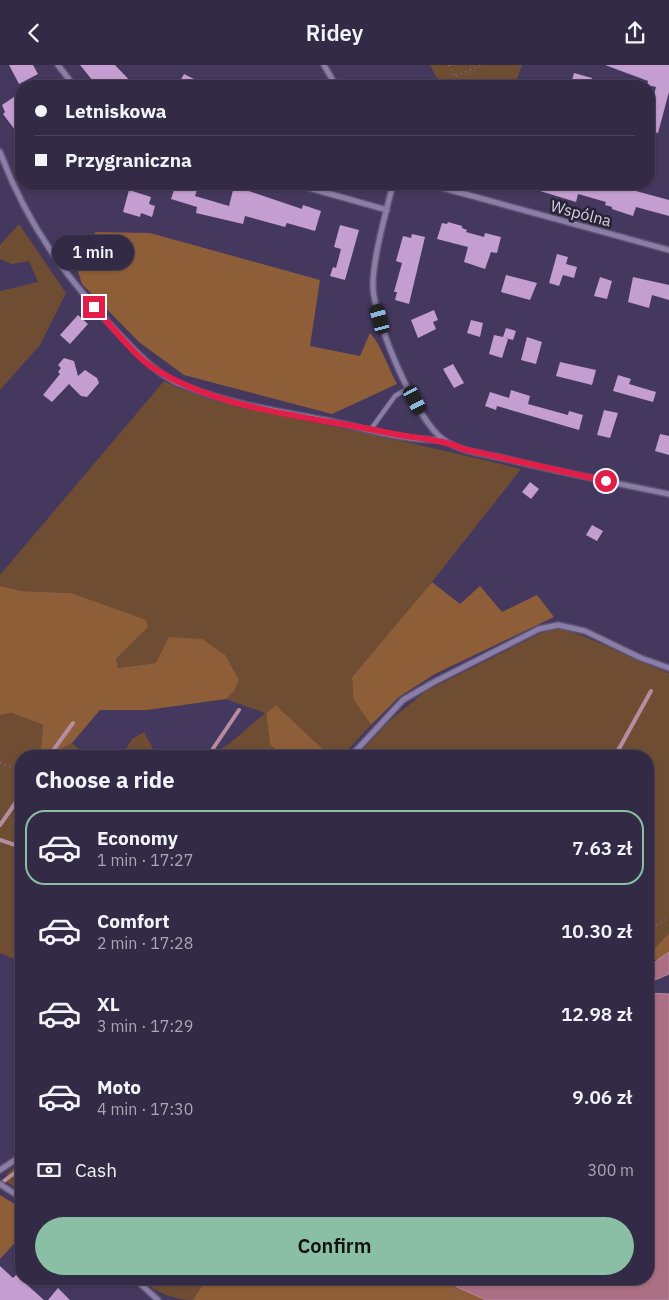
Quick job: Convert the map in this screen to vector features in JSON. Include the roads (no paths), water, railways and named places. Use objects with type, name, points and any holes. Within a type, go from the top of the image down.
[{"type":"street","points":[[58,65],[69,80]]},
{"type":"street","points":[[324,65],[333,80]]},
{"type":"street","points":[[0,152],[14,190],[36,229],[83,296],[147,364],[183,386],[244,404],[406,437],[444,440],[463,449],[563,473],[669,494]]},
{"type":"street","points":[[317,190],[387,209]]},
{"type":"street","points":[[392,190],[374,274],[374,296],[388,345],[408,388],[428,423],[444,440]]},
{"type":"street","name":"Wspólna","points":[[450,190],[669,250]]},
{"type":"street","points":[[356,750],[403,699],[434,681],[539,629],[558,625],[585,631],[641,658],[669,668]]},
{"type":"street","points":[[0,1170],[15,1160]]},
{"type":"street","points":[[0,1184],[15,1194]]},
{"type":"street","points":[[142,1285],[158,1300]]},
{"type":"lane","points":[[370,429],[395,396],[408,388]]},
{"type":"waterway","points":[[618,750],[651,691]]},
{"type":"waterway","points":[[212,750],[239,710]]},
{"type":"waterway","points":[[53,750],[73,723]]},
{"type":"waterway","points":[[0,825],[15,804]]},
{"type":"waterway","points":[[0,840],[15,845]]},
{"type":"waterway","points":[[4,1181],[15,1173]]}]
